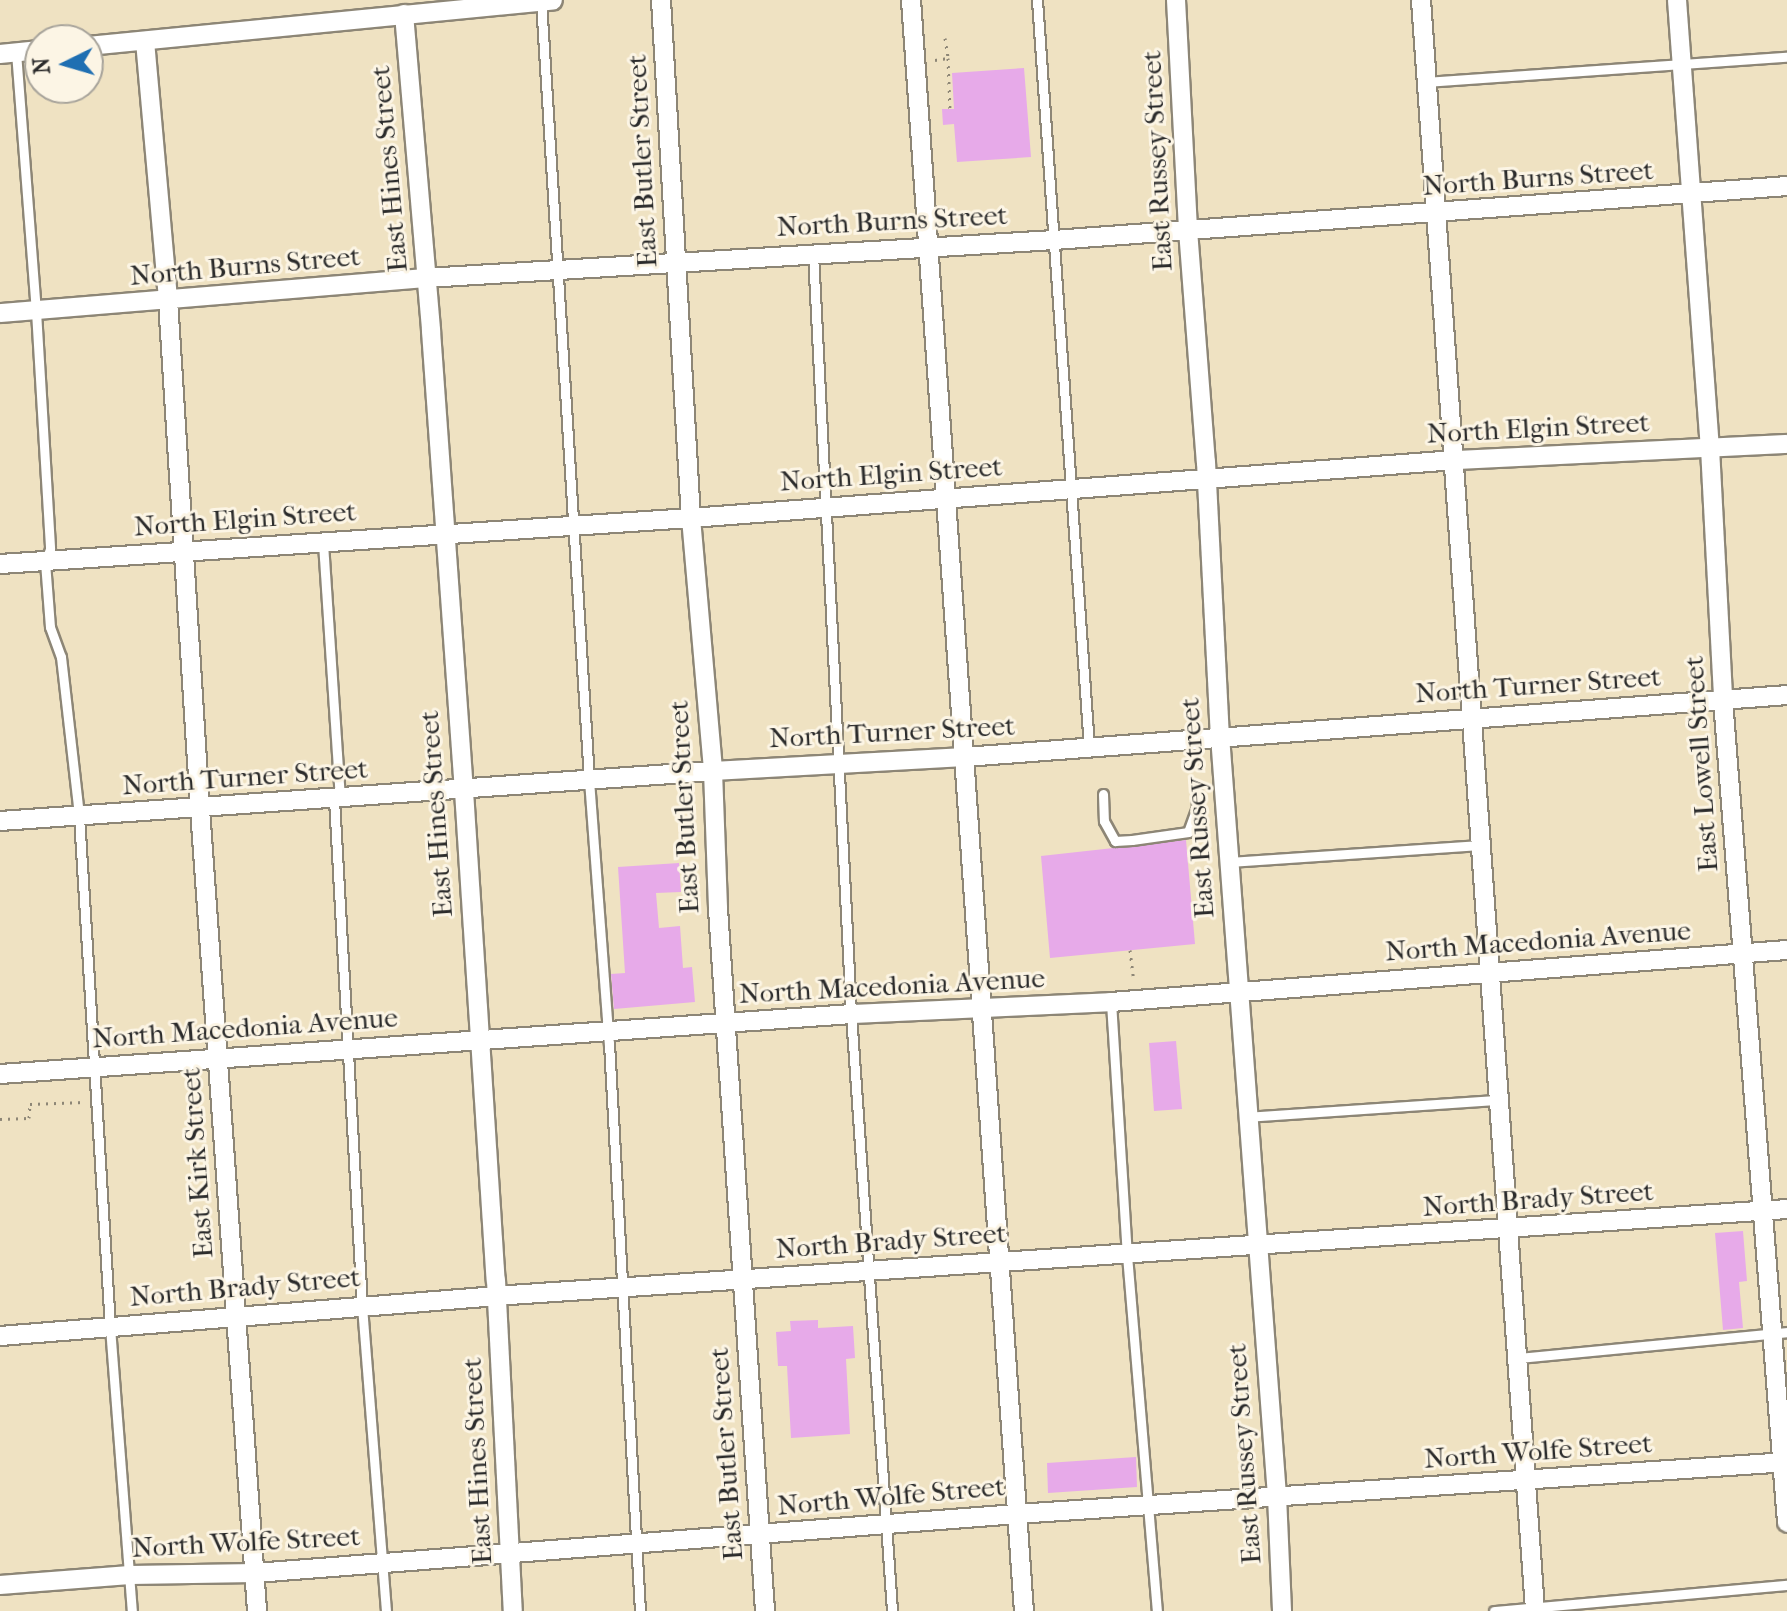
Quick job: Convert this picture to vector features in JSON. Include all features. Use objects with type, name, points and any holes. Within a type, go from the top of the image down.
[{"type":"street","name":"East Butler Street","points":[[661,0],[691,518],[713,771],[726,1023],[765,1611]]},
{"type":"street","points":[[911,0],[1024,1611]]},
{"type":"street","name":"East Russey Street","points":[[1176,0],[1220,736],[1246,1117],[1277,1496],[1282,1611]]},
{"type":"street","points":[[1421,0],[1456,460],[1479,845],[1535,1609]]},
{"type":"street","name":"East Lowell Street","points":[[1677,0],[1710,448],[1723,700],[1763,1211],[1780,1332],[1787,1523]]},
{"type":"street","points":[[104,45],[547,1]]},
{"type":"street","name":"East Hines Street","points":[[404,14],[464,791],[513,1611]]},
{"type":"street","name":"East Kirk Street","points":[[145,41],[168,300],[200,809],[257,1611]]},
{"type":"street","name":"North Burns Street","points":[[0,313],[426,278],[1054,240],[1787,186]]},
{"type":"street","name":"North Elgin Street","points":[[0,564],[691,518],[1456,460],[1787,444]]},
{"type":"street","name":"North Turner Street","points":[[0,821],[464,791],[841,762],[965,757],[1787,695]]},
{"type":"street","name":"North Macedonia Avenue","points":[[0,1074],[851,1014],[1111,1002],[1787,950]]},
{"type":"street","name":"North Brady Street","points":[[0,1336],[495,1296],[1787,1209]]},
{"type":"street","name":"North Wolfe Street","points":[[0,1585],[130,1575],[255,1573],[1017,1514],[1149,1508],[1277,1496],[1785,1462]]},
{"type":"lane","points":[[1037,0],[1089,747]]},
{"type":"lane","points":[[547,1],[557,269],[608,1030],[640,1611]]},
{"type":"lane","points":[[8,53],[36,311],[50,549],[45,562],[50,627],[61,657],[79,816],[110,1327],[132,1611]]},
{"type":"lane","points":[[1426,82],[1787,57]]},
{"type":"lane","points":[[813,253],[841,762],[851,1014],[892,1611]]},
{"type":"lane","points":[[323,542],[362,1306],[386,1611]]},
{"type":"lane","points":[[1103,794],[1104,821],[1115,841],[1132,840],[1188,832],[1197,807],[1196,787]]},
{"type":"lane","points":[[1230,862],[1479,845]]},
{"type":"lane","points":[[1111,1002],[1127,1255],[1157,1611]]},
{"type":"lane","points":[[1246,1117],[1498,1100]]},
{"type":"lane","points":[[1518,1358],[1780,1332]]},
{"type":"lane","points":[[1494,1611],[1787,1585]]},
{"type":"path","points":[[945,38],[950,109]]},
{"type":"path","points":[[935,60],[948,58]]},
{"type":"path","points":[[1130,950],[1133,976]]},
{"type":"path","points":[[0,1119],[29,1118],[30,1104],[85,1100],[86,1114]]},
{"type":"building","points":[[1024,68],[1031,157],[957,162],[954,124],[943,125],[942,109],[954,109],[952,73]]},
{"type":"building","points":[[1186,840],[1195,944],[1050,958],[1041,856]]},
{"type":"building","points":[[679,863],[681,892],[656,893],[659,928],[680,926],[683,968],[692,967],[695,1002],[614,1009],[611,974],[625,973],[618,867]]},
{"type":"building","points":[[1176,1041],[1182,1109],[1154,1111],[1149,1043]]},
{"type":"building","points":[[1743,1231],[1747,1281],[1739,1282],[1743,1328],[1723,1330],[1715,1233]]},
{"type":"building","points":[[818,1320],[818,1328],[853,1326],[855,1358],[846,1359],[850,1434],[791,1438],[787,1366],[778,1366],[776,1332],[791,1331],[790,1321]]},
{"type":"building","points":[[1136,1457],[1137,1487],[1048,1493],[1047,1463]]}]
